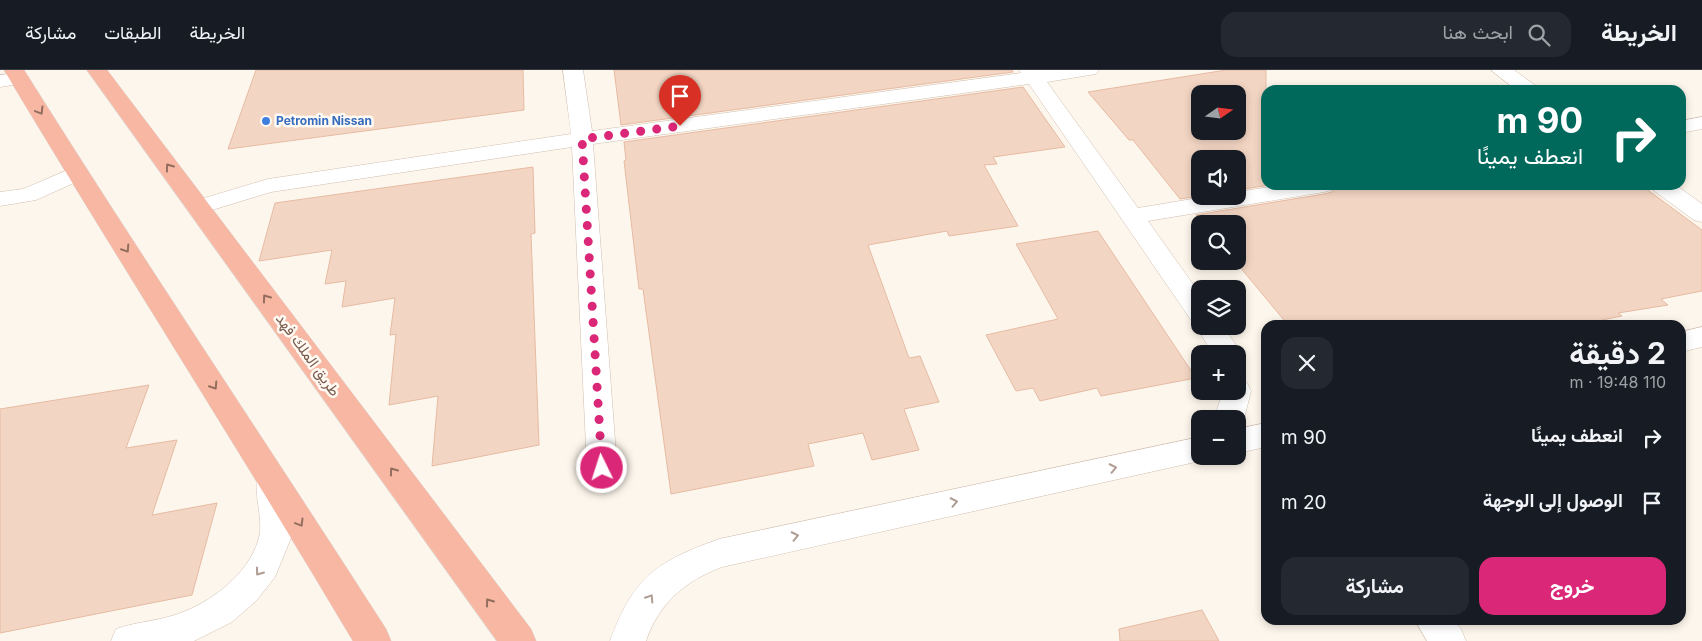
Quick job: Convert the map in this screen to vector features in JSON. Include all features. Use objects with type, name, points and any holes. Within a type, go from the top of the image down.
[{"type":"highway","name":"طريق الملك فهد","points":[[98,70],[518,641]]},
{"type":"highway","points":[[11,77],[77,172],[271,475],[372,641]]},
{"type":"street","points":[[573,70],[582,139],[602,468]]},
{"type":"street","points":[[199,207],[268,186],[1032,74],[1089,70]]},
{"type":"street","points":[[1501,70],[1522,85]]},
{"type":"street","points":[[1032,74],[1191,301]]},
{"type":"street","points":[[1686,126],[1702,123]]},
{"type":"street","points":[[0,198],[28,195],[77,172]]},
{"type":"street","points":[[1132,216],[1293,190]]},
{"type":"street","points":[[1668,190],[1702,215]]},
{"type":"street","points":[[1686,341],[1702,337]]},
{"type":"street","points":[[1246,440],[1261,437]]},
{"type":"street","points":[[628,641],[633,624],[655,590],[682,568],[718,553],[1191,451]]},
{"type":"street","points":[[129,641],[192,625],[225,607],[248,586],[264,564],[275,539],[277,517],[271,475]]},
{"type":"street","points":[[1436,625],[1448,641]]},
{"type":"building","points":[[256,70],[523,70],[524,110],[228,149]]},
{"type":"building","points":[[614,70],[1012,70],[1013,72],[621,125]]},
{"type":"building","points":[[1226,70],[1266,70],[1266,85],[1261,85],[1261,186],[1246,189],[1246,150],[1191,150],[1191,197],[1180,199],[1133,140],[1129,140],[1088,92]]},
{"type":"building","points":[[1023,87],[1065,147],[993,157],[997,164],[984,165],[1018,226],[949,236],[947,231],[868,245],[909,358],[920,356],[939,402],[904,409],[919,450],[872,460],[863,433],[808,444],[814,466],[671,494],[643,289],[639,289],[624,161],[626,160],[624,142]]},
{"type":"building","points":[[533,167],[535,233],[531,234],[539,445],[432,466],[438,396],[389,405],[396,334],[390,335],[395,298],[342,307],[346,281],[325,284],[332,250],[259,261],[275,203]]},
{"type":"building","points":[[1333,190],[1648,190],[1702,230],[1702,291],[1661,299],[1668,305],[1618,313],[1622,316],[1602,320],[1284,320],[1242,270],[1246,270],[1246,215],[1196,215],[1324,194]]},
{"type":"building","points":[[1098,231],[1191,370],[1191,379],[1101,396],[1097,388],[1040,401],[1033,388],[1016,391],[986,335],[1058,319],[1016,244]]},
{"type":"building","points":[[149,385],[126,448],[177,440],[152,515],[217,503],[192,595],[0,633],[0,409]]},
{"type":"building","points":[[1202,610],[1219,641],[1120,641],[1119,629]]},
{"type":"place","name":"Petromin Nissan","points":[[266,121]]},
{"type":"route","points":[[602,468],[582,139],[680,126]]}]
